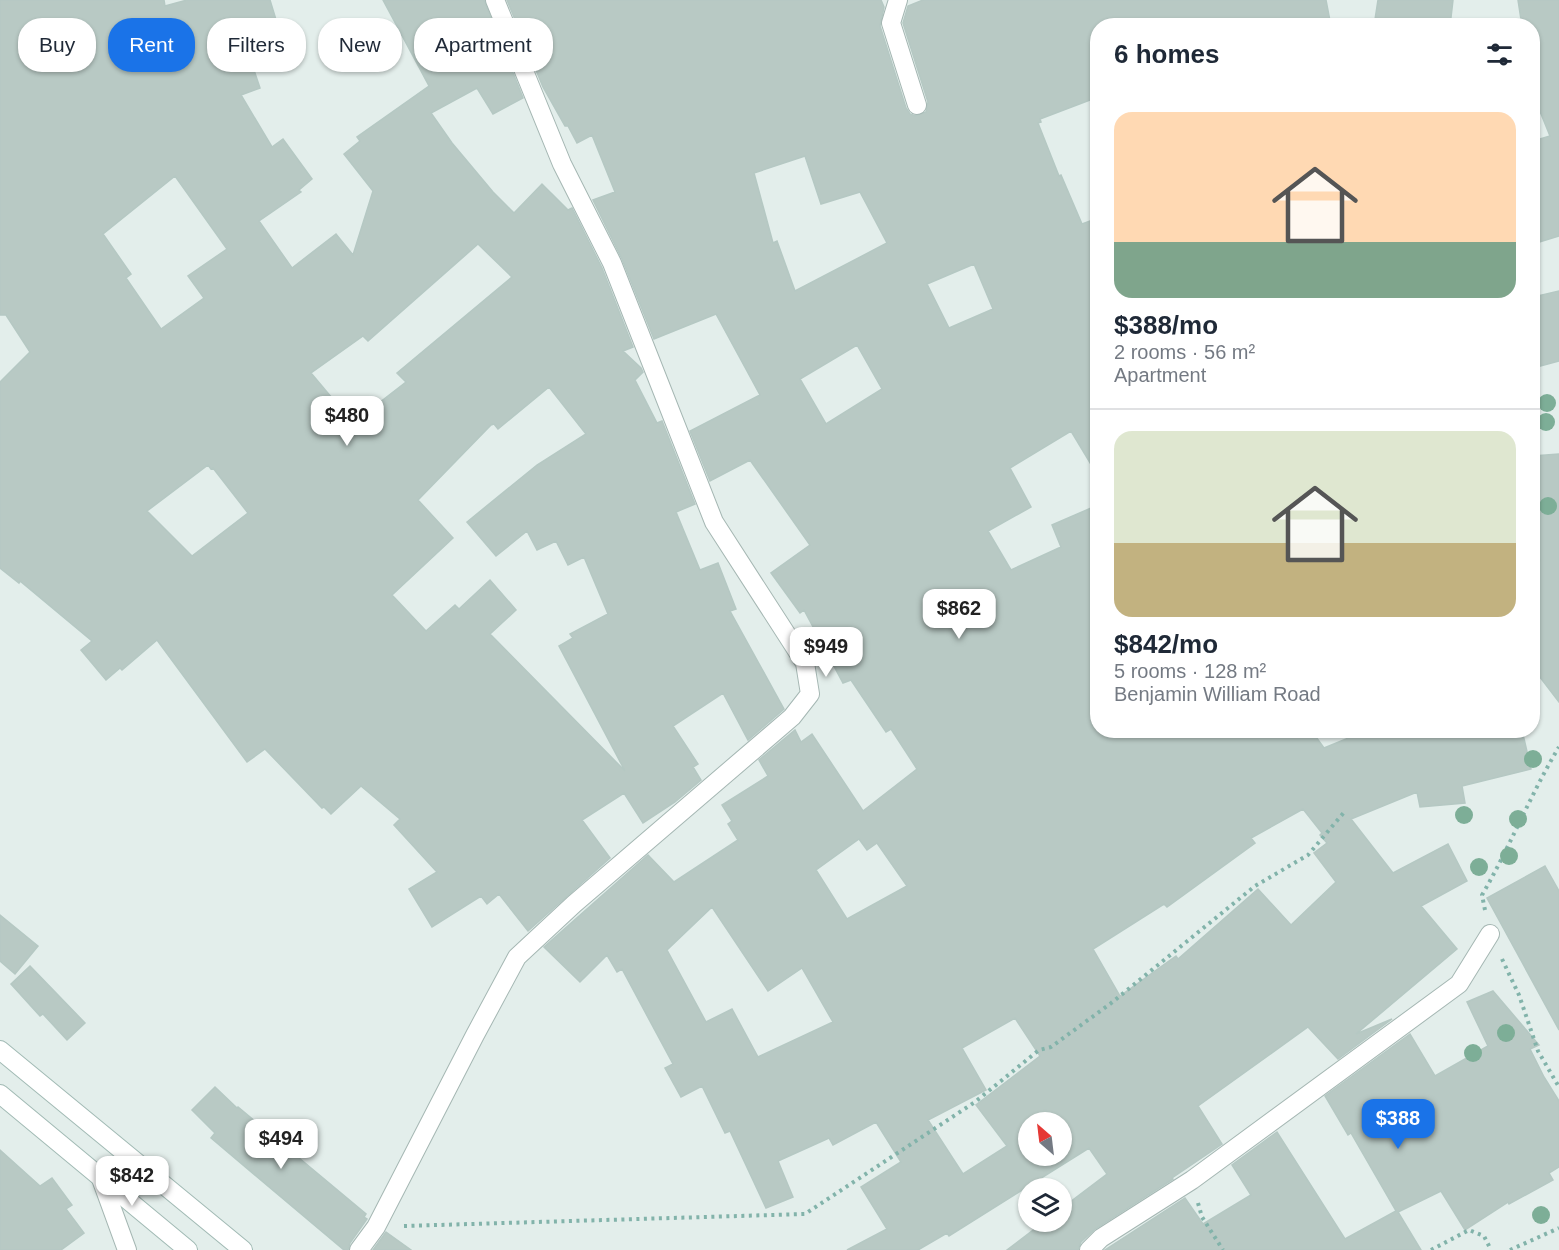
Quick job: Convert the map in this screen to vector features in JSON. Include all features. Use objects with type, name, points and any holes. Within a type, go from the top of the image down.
[{"type":"street","points":[[359,1250],[376,1227],[517,957],[574,904],[792,717],[810,694],[805,663],[714,522],[612,263],[579,202],[562,164],[495,0]]},
{"type":"street","points":[[898,0],[891,22],[916,105]]},
{"type":"street","points":[[1089,1250],[1101,1238],[1192,1180],[1459,984],[1490,934]]},
{"type":"street","points":[[0,1050],[243,1250]]},
{"type":"street","points":[[0,1094],[188,1250]]},
{"type":"street","points":[[100,1176],[127,1250]]},
{"type":"path","points":[[1559,747],[1547,767],[1504,858],[1482,896],[1490,934],[1520,995],[1538,1051],[1559,1087]]},
{"type":"path","points":[[376,1227],[805,1214],[975,1102],[1038,1050],[1051,1047],[1110,1004],[1255,886],[1308,855],[1346,810]]},
{"type":"path","points":[[1192,1180],[1202,1218],[1223,1250]]},
{"type":"path","points":[[1510,1250],[1559,1228]]},
{"type":"path","points":[[1431,1250],[1469,1230],[1484,1236],[1491,1250]]},
{"type":"building","points":[[0,0],[164,0],[165,6],[187,0],[270,0],[275,18],[207,18],[207,72],[255,72],[260,88],[241,95],[272,147],[283,139],[312,179],[299,190],[301,192],[259,221],[292,268],[336,234],[353,255],[373,191],[344,154],[360,141],[357,137],[429,86],[422,72],[513,72],[523,98],[493,114],[477,88],[431,113],[452,143],[514,213],[542,184],[568,210],[572,208],[602,268],[633,347],[623,351],[643,372],[635,380],[657,423],[662,421],[695,504],[676,512],[700,570],[718,563],[736,609],[730,611],[784,709],[748,740],[723,693],[673,726],[698,764],[693,767],[701,780],[675,802],[643,823],[624,793],[582,820],[610,858],[528,931],[499,894],[487,904],[481,896],[432,927],[409,889],[437,872],[394,825],[400,819],[361,786],[331,814],[324,807],[322,808],[265,749],[247,762],[157,640],[122,670],[120,668],[106,680],[81,650],[92,641],[20,581],[19,583],[0,568],[0,382],[30,352],[6,315],[0,315]],"holes":[[[175,176],[227,249],[188,276],[204,298],[161,329],[126,278],[131,274],[103,234]],[[478,244],[512,277],[397,373],[406,382],[353,423],[311,373],[363,336],[368,341]],[[549,387],[586,434],[537,465],[467,522],[496,556],[527,531],[537,550],[556,541],[568,565],[584,557],[608,614],[570,634],[573,638],[559,646],[625,771],[490,634],[516,610],[490,580],[459,609],[455,605],[426,631],[392,595],[453,538],[418,500],[491,425],[494,424],[498,429]],[[208,465],[211,469],[213,468],[248,513],[192,556],[147,511]]]},
{"type":"building","points":[[383,0],[484,0],[491,18],[414,18],[414,58],[402,36],[402,18],[393,18]]},
{"type":"building","points":[[507,0],[881,0],[884,7],[880,26],[906,108],[910,114],[915,116],[926,112],[928,102],[903,23],[908,6],[923,0],[1326,0],[1329,18],[1090,18],[1090,100],[1040,119],[1041,122],[1038,123],[1059,176],[1061,175],[1082,224],[1090,221],[1090,463],[1071,431],[1010,468],[1031,507],[988,531],[1011,570],[1061,547],[1052,525],[1090,508],[1090,738],[1317,738],[1324,748],[1348,738],[1524,738],[1531,769],[1462,786],[1465,803],[1420,807],[1417,792],[1351,819],[1393,873],[1448,844],[1467,881],[1421,906],[1457,949],[1356,1034],[1392,1019],[1338,1059],[1308,1027],[1198,1106],[1222,1144],[1173,1179],[1095,1229],[1081,1242],[1078,1250],[1007,1250],[1031,1232],[1072,1232],[1072,1200],[1107,1174],[1089,1148],[1072,1159],[1072,1112],[1018,1112],[1018,1166],[1060,1166],[1041,1178],[1018,1178],[1018,1193],[949,1236],[947,1233],[918,1250],[847,1250],[887,1229],[861,1187],[901,1162],[876,1122],[833,1145],[829,1138],[778,1161],[793,1197],[766,1208],[730,1131],[725,1133],[702,1086],[681,1097],[665,1068],[673,1064],[622,969],[617,972],[607,955],[580,982],[544,947],[648,855],[674,882],[738,840],[728,824],[732,821],[722,805],[768,776],[759,760],[795,730],[801,742],[812,734],[863,811],[917,769],[891,729],[886,732],[851,680],[843,683],[804,610],[800,613],[771,573],[810,545],[750,460],[710,481],[690,431],[760,395],[716,314],[654,339],[622,259],[593,200],[615,192],[592,135],[577,143],[568,126],[565,126],[537,72],[553,72],[553,18],[514,18]],"holes":[[[805,156],[821,204],[860,192],[887,243],[795,291],[777,241],[773,243],[754,173]],[[974,264],[993,309],[949,328],[927,284]],[[857,345],[882,389],[826,424],[800,379]],[[1303,809],[1327,843],[1314,853],[1336,882],[1291,925],[1258,889],[1178,959],[1176,956],[1120,996],[1093,949],[1164,904],[1167,907],[1255,843],[1251,838]],[[859,839],[867,850],[877,843],[907,886],[847,919],[816,870]],[[712,907],[768,991],[802,968],[833,1022],[758,1057],[732,1009],[706,1022],[667,950]],[[1015,1018],[1040,1056],[976,1105],[1007,1146],[963,1174],[928,1120],[986,1090],[962,1048]]]},
{"type":"building","points":[[1378,0],[1453,0],[1451,18],[1375,18]]},
{"type":"building","points":[[1518,0],[1559,0],[1559,236],[1540,242],[1540,139],[1550,136],[1540,111],[1540,18],[1521,18]]},
{"type":"building","points":[[1559,291],[1559,361],[1540,366],[1540,295]]},
{"type":"building","points":[[1559,454],[1559,702],[1540,677],[1540,455]]},
{"type":"building","points":[[1545,866],[1559,891],[1559,1030],[1487,898]]},
{"type":"building","points":[[0,915],[38,946],[15,974],[0,961]]},
{"type":"building","points":[[30,966],[85,1023],[67,1040],[43,1014],[40,1016],[11,984]]},
{"type":"building","points":[[1493,991],[1539,1045],[1530,1049],[1559,1101],[1559,1167],[1549,1173],[1553,1180],[1509,1204],[1508,1202],[1465,1230],[1441,1191],[1398,1212],[1421,1250],[1105,1250],[1185,1198],[1203,1224],[1251,1195],[1232,1165],[1277,1132],[1345,1239],[1396,1211],[1351,1133],[1348,1135],[1325,1096],[1410,1034],[1435,1076],[1488,1046],[1467,1002]]},
{"type":"building","points":[[215,1087],[237,1108],[366,1214],[364,1217],[367,1219],[350,1243],[348,1250],[344,1250],[211,1138],[215,1133],[192,1110]]},
{"type":"building","points":[[0,1150],[40,1186],[52,1178],[72,1205],[66,1209],[84,1233],[61,1250],[0,1250]]},
{"type":"building","points":[[386,1232],[411,1250],[373,1250]]}]
